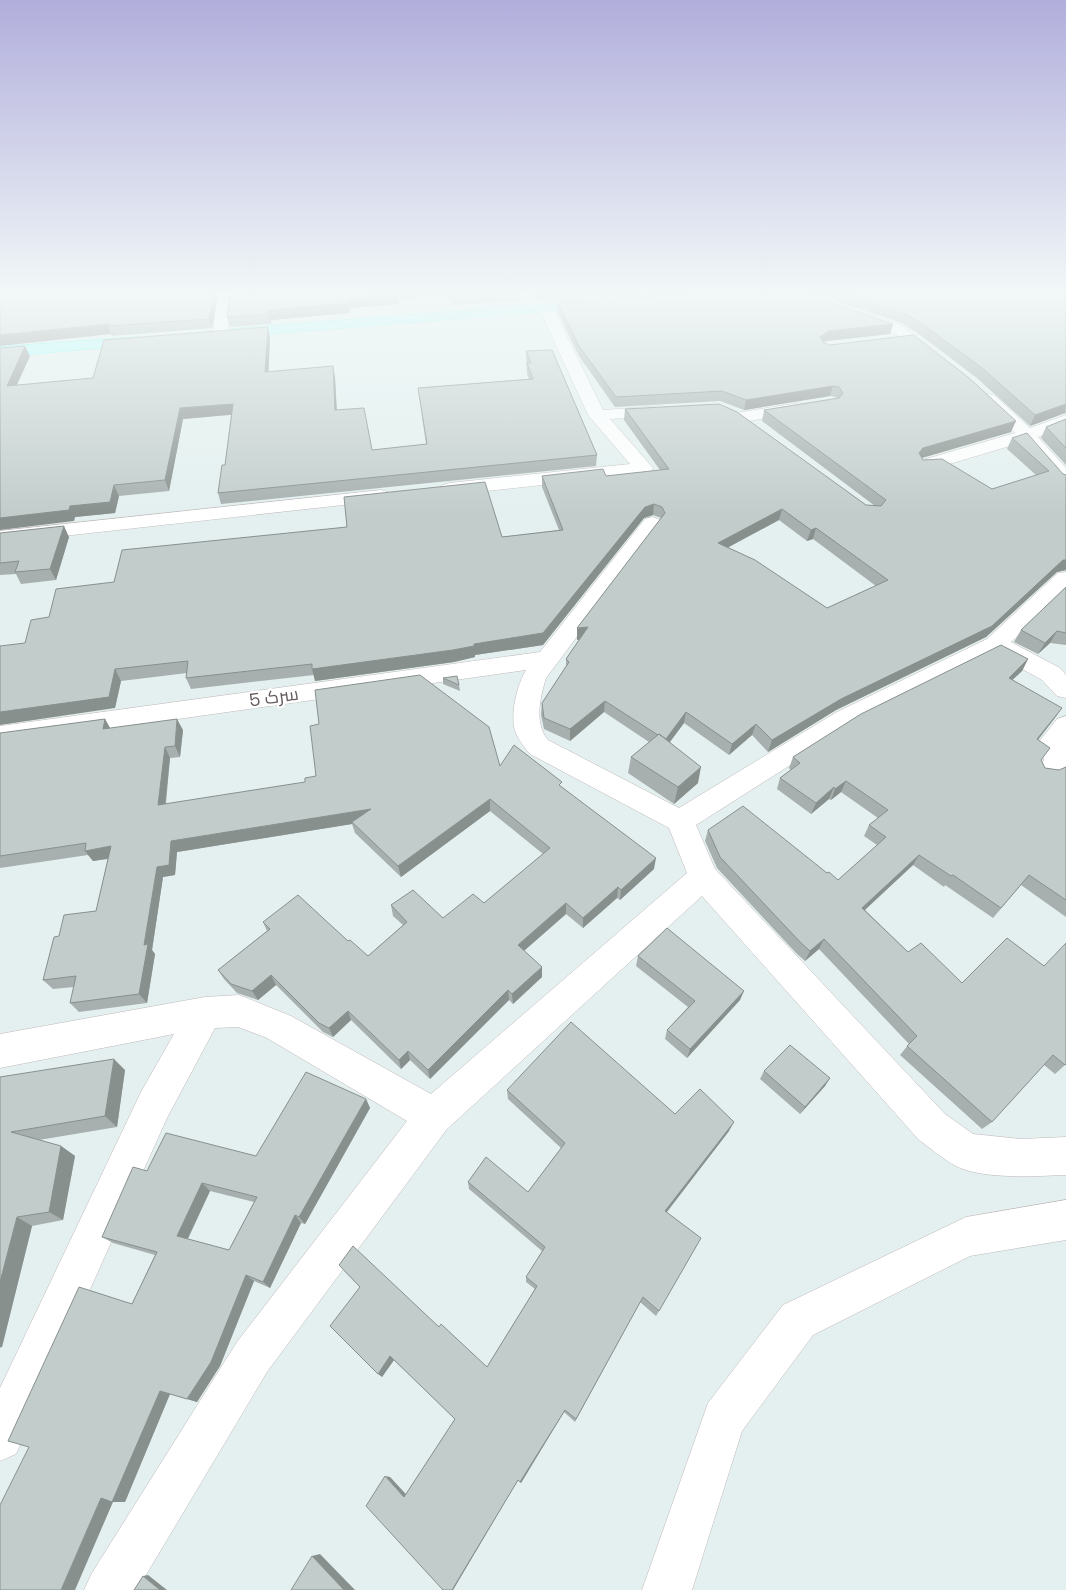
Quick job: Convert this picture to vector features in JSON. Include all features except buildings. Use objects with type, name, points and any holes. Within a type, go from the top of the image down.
[{"type":"street","points":[[428,491],[644,468],[597,415],[571,367]]},
{"type":"street","points":[[978,389],[1027,435],[1066,480]]},
{"type":"street","points":[[758,429],[734,414],[820,405]]},
{"type":"street","points":[[597,415],[682,410]]},
{"type":"street","points":[[926,465],[1027,435],[1066,420]]},
{"type":"street","points":[[0,537],[399,494]]},
{"type":"street","points":[[652,523],[534,676],[530,687],[527,730],[539,748],[680,821],[703,877],[774,952],[819,1005],[932,1127],[967,1152],[1021,1158],[1066,1156]]},
{"type":"street","points":[[680,821],[846,718],[995,644],[1066,578]]},
{"type":"street","points":[[995,644],[1051,674],[1066,690]]},
{"type":"street","name":"سرک 5","points":[[0,735],[548,659]]},
{"type":"street","points":[[1048,772],[1058,763],[1051,743],[1066,725]]},
{"type":"street","points":[[109,1590],[252,1357],[434,1116],[703,877]]},
{"type":"street","points":[[0,1051],[205,1013],[239,1011],[279,1026],[434,1116]]},
{"type":"street","points":[[0,1438],[154,1105],[205,1013]]},
{"type":"street","points":[[667,1590],[724,1419],[798,1320],[966,1237],[1066,1220]]}]
